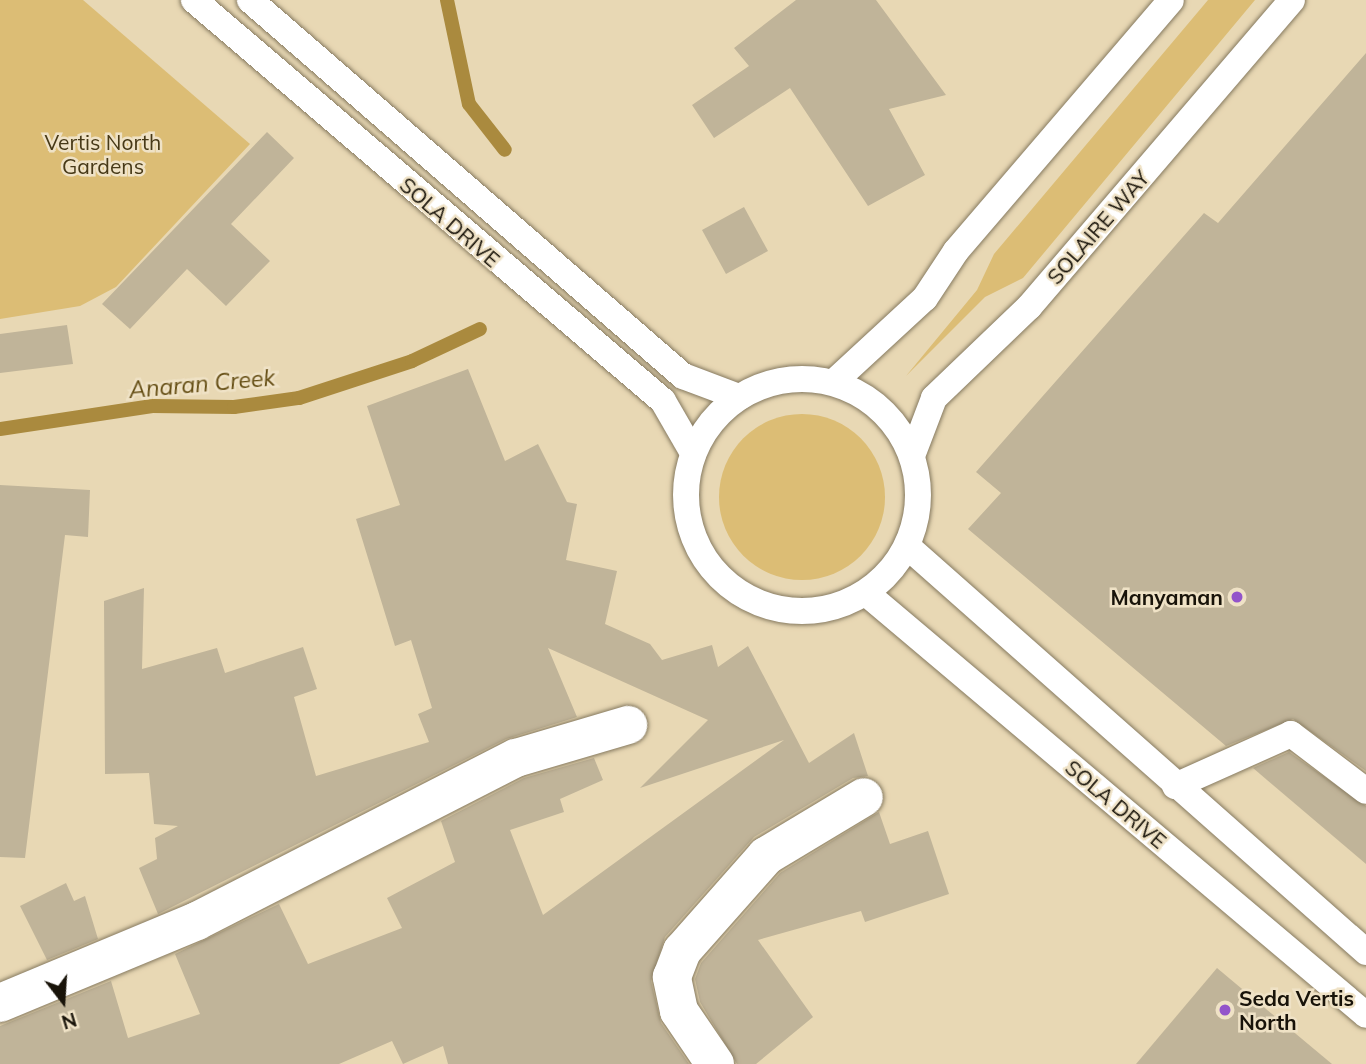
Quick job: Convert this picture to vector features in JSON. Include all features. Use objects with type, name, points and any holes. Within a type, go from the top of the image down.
[{"type":"street","points":[[0,1003],[197,920],[516,758],[628,724]]},
{"type":"street","points":[[715,1064],[679,1011],[672,977],[682,951],[766,856],[864,797]]},
{"type":"lane","name":"SOLA DRIVE","points":[[194,0],[559,315],[663,401],[693,453]]},
{"type":"lane","name":"SOLA DRIVE","points":[[250,0],[684,376],[739,397]]},
{"type":"lane","points":[[835,381],[925,298],[956,251],[1171,0]]},
{"type":"lane","name":"SOLAIRE WAY","points":[[912,456],[934,398],[1029,307],[1292,0]]},
{"type":"lane","points":[[835,381],[895,421],[912,456],[919,487],[907,546],[866,593],[806,612],[768,607],[733,590],[706,563],[689,529],[685,491],[693,453],[713,420],[739,397],[771,383],[835,381]]},
{"type":"lane","points":[[907,546],[1175,786],[1366,952]]},
{"type":"lane","name":"SOLA DRIVE","points":[[866,593],[1366,1015]]},
{"type":"lane","points":[[1175,786],[1242,747],[1291,734],[1366,790]]},
{"type":"shaded area","points":[[0,0],[1366,0],[1366,1064],[0,1064]]},
{"type":"green space","name":"Vertis North Gardens","points":[[0,0],[83,0],[250,144],[116,287],[80,306],[0,319]]},
{"type":"green space","points":[[1208,0],[1255,0],[1023,278],[985,297],[906,376],[977,290],[994,254]]},
{"type":"green space","points":[[802,414],[834,421],[848,428],[860,439],[871,451],[878,465],[885,497],[878,529],[871,543],[860,555],[848,566],[834,573],[802,580],[770,573],[756,566],[744,555],[733,543],[726,529],[719,497],[726,465],[733,451],[744,439],[756,428],[770,421]]},
{"type":"building","points":[[796,0],[876,0],[946,95],[889,109],[925,175],[868,206],[790,88],[714,138],[692,105],[749,66],[734,48]]},
{"type":"building","points":[[1366,53],[1366,771],[1293,719],[1226,746],[968,529],[1001,493],[976,472],[1204,213],[1218,223]]},
{"type":"building","points":[[267,132],[294,158],[231,224],[270,261],[226,306],[187,269],[130,329],[102,304]]},
{"type":"building","points":[[744,207],[768,251],[726,274],[702,230]]},
{"type":"building","points":[[67,325],[73,364],[0,373],[0,334]]},
{"type":"building","points":[[468,369],[505,461],[538,444],[567,502],[577,504],[566,560],[617,571],[605,624],[650,644],[662,660],[712,645],[718,667],[748,646],[809,763],[854,733],[868,776],[853,778],[754,837],[665,937],[651,981],[661,1023],[689,1064],[448,1064],[443,1046],[403,1064],[392,1041],[339,1064],[0,1064],[0,1026],[111,981],[128,1038],[200,1014],[175,954],[279,904],[308,964],[402,928],[387,898],[455,862],[441,821],[524,778],[594,758],[603,780],[560,799],[564,812],[510,830],[543,915],[784,740],[640,788],[708,720],[548,648],[577,717],[506,739],[158,914],[139,868],[157,859],[155,838],[178,826],[154,824],[149,773],[105,774],[104,601],[144,588],[142,669],[217,648],[225,673],[303,647],[317,689],[294,697],[316,776],[429,742],[418,714],[432,708],[411,640],[395,646],[356,519],[400,505],[367,406]]},
{"type":"building","points":[[0,485],[90,490],[88,537],[65,535],[25,858],[0,857]]},
{"type":"building","points":[[1289,752],[1366,806],[1366,864],[1253,768]]},
{"type":"building","points":[[879,812],[890,844],[928,831],[949,894],[865,922],[861,911],[758,940],[813,1017],[756,1064],[737,1064],[700,1002],[695,979],[701,963],[780,873]]},
{"type":"building","points":[[66,883],[74,901],[85,896],[98,939],[47,960],[20,906]]},
{"type":"building","name":"Seda Vertis North","points":[[1217,968],[1332,1064],[1136,1064]]},
{"type":"waterway","name":"Anaran Creek","points":[[447,0],[469,104],[505,150]]},
{"type":"waterway","name":"Anaran Creek","points":[[0,429],[152,406],[234,407],[299,398],[412,361],[480,329]]},
{"type":"place","name":"Manyaman","points":[[1237,597]]},
{"type":"place","name":"Seda Vertis North","points":[[1225,1010]]}]
